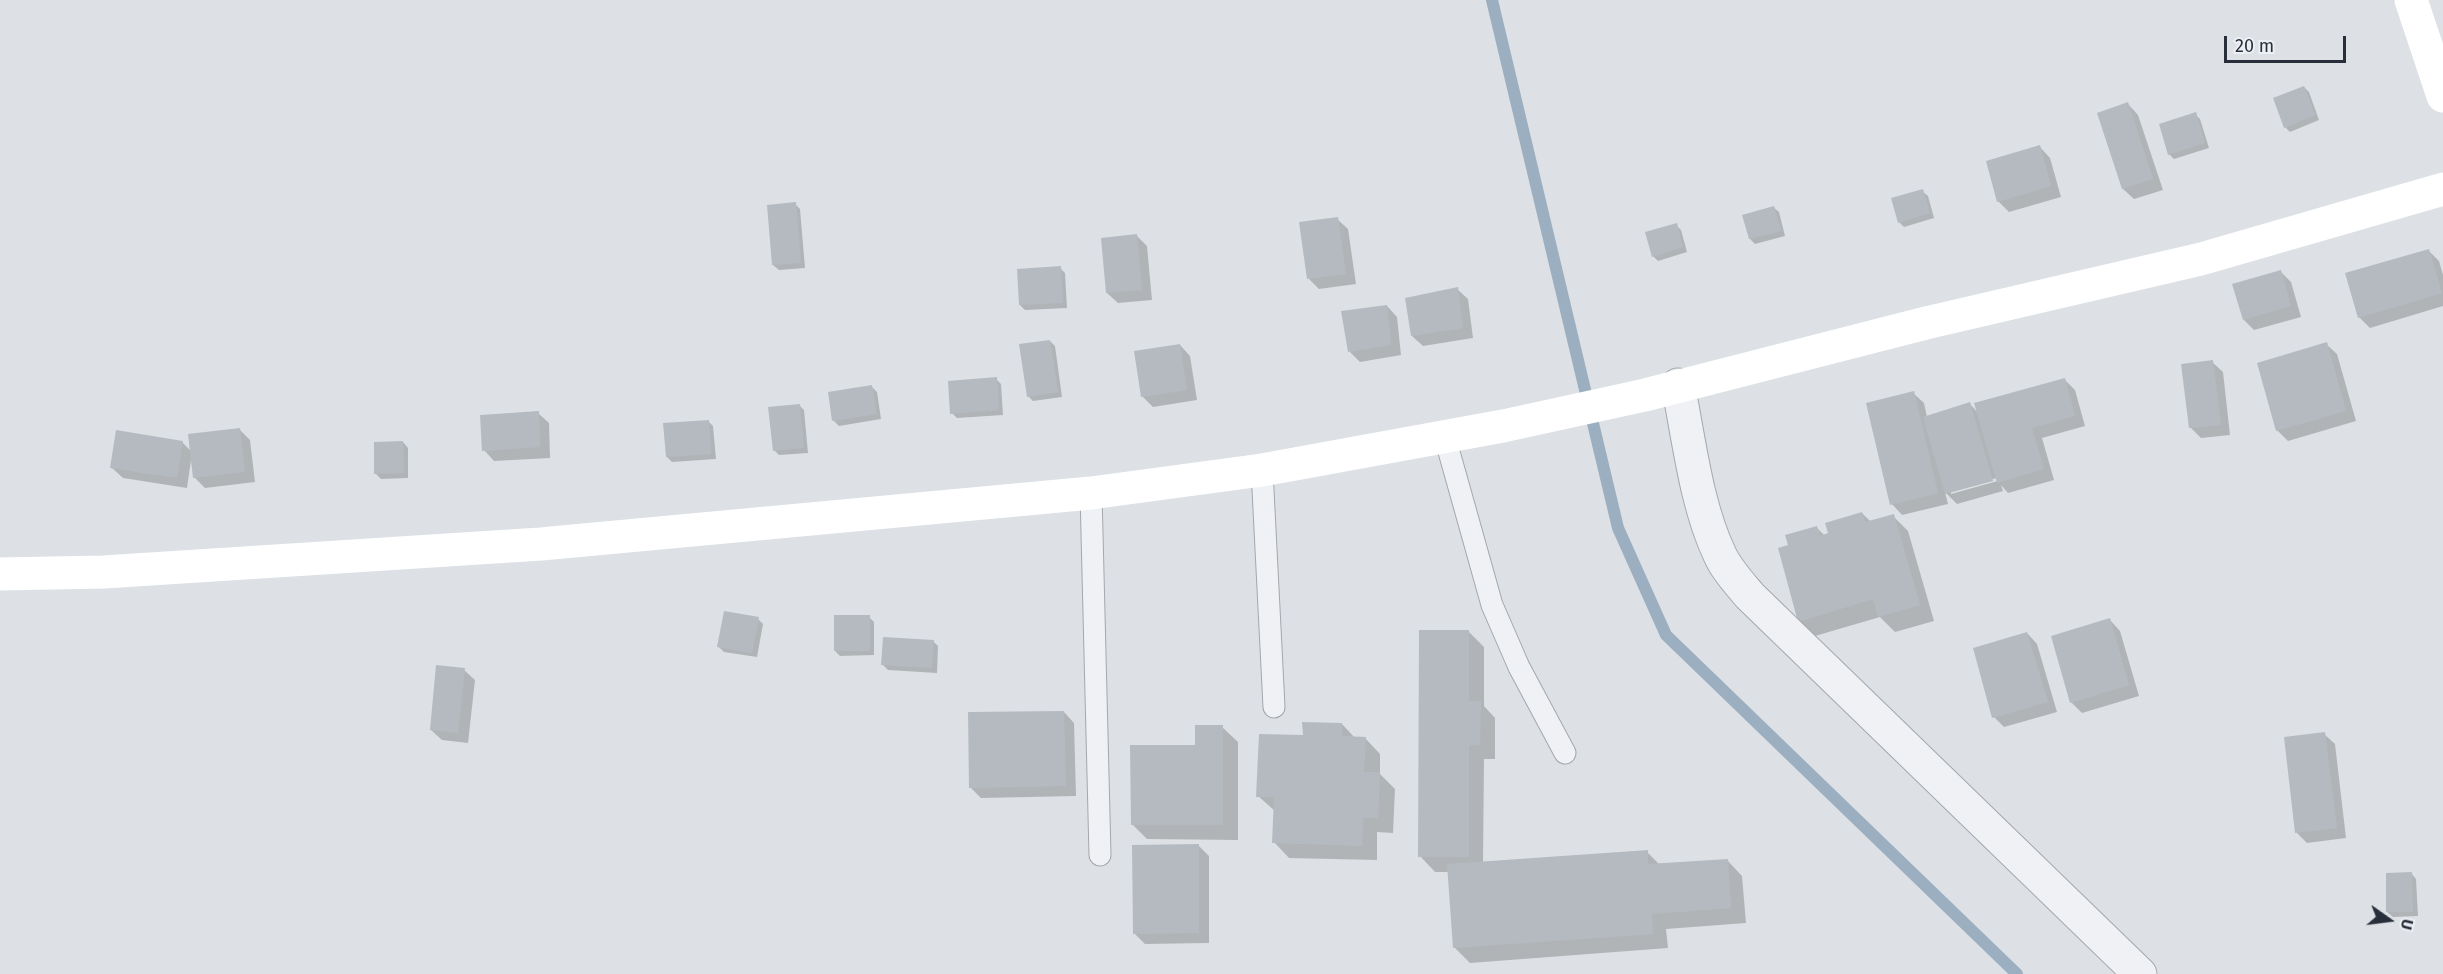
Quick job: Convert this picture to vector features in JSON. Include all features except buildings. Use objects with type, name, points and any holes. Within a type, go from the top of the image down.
[{"type":"street","points":[[2411,0],[2443,96]]},
{"type":"street","points":[[0,574],[104,572],[541,544],[1090,493],[1262,470],[1444,434],[1503,426],[1645,394],[2200,260],[2443,189]]},
{"type":"street","points":[[1677,385],[1707,519],[1720,556],[1734,577],[1750,596],[2140,974]]},
{"type":"lane","points":[[1444,434],[1492,605],[1519,667],[1565,753]]},
{"type":"lane","points":[[1262,470],[1274,707]]},
{"type":"lane","points":[[1090,493],[1100,855]]},
{"type":"waterway","points":[[1492,0],[1618,528],[1666,635],[2017,974]]}]
